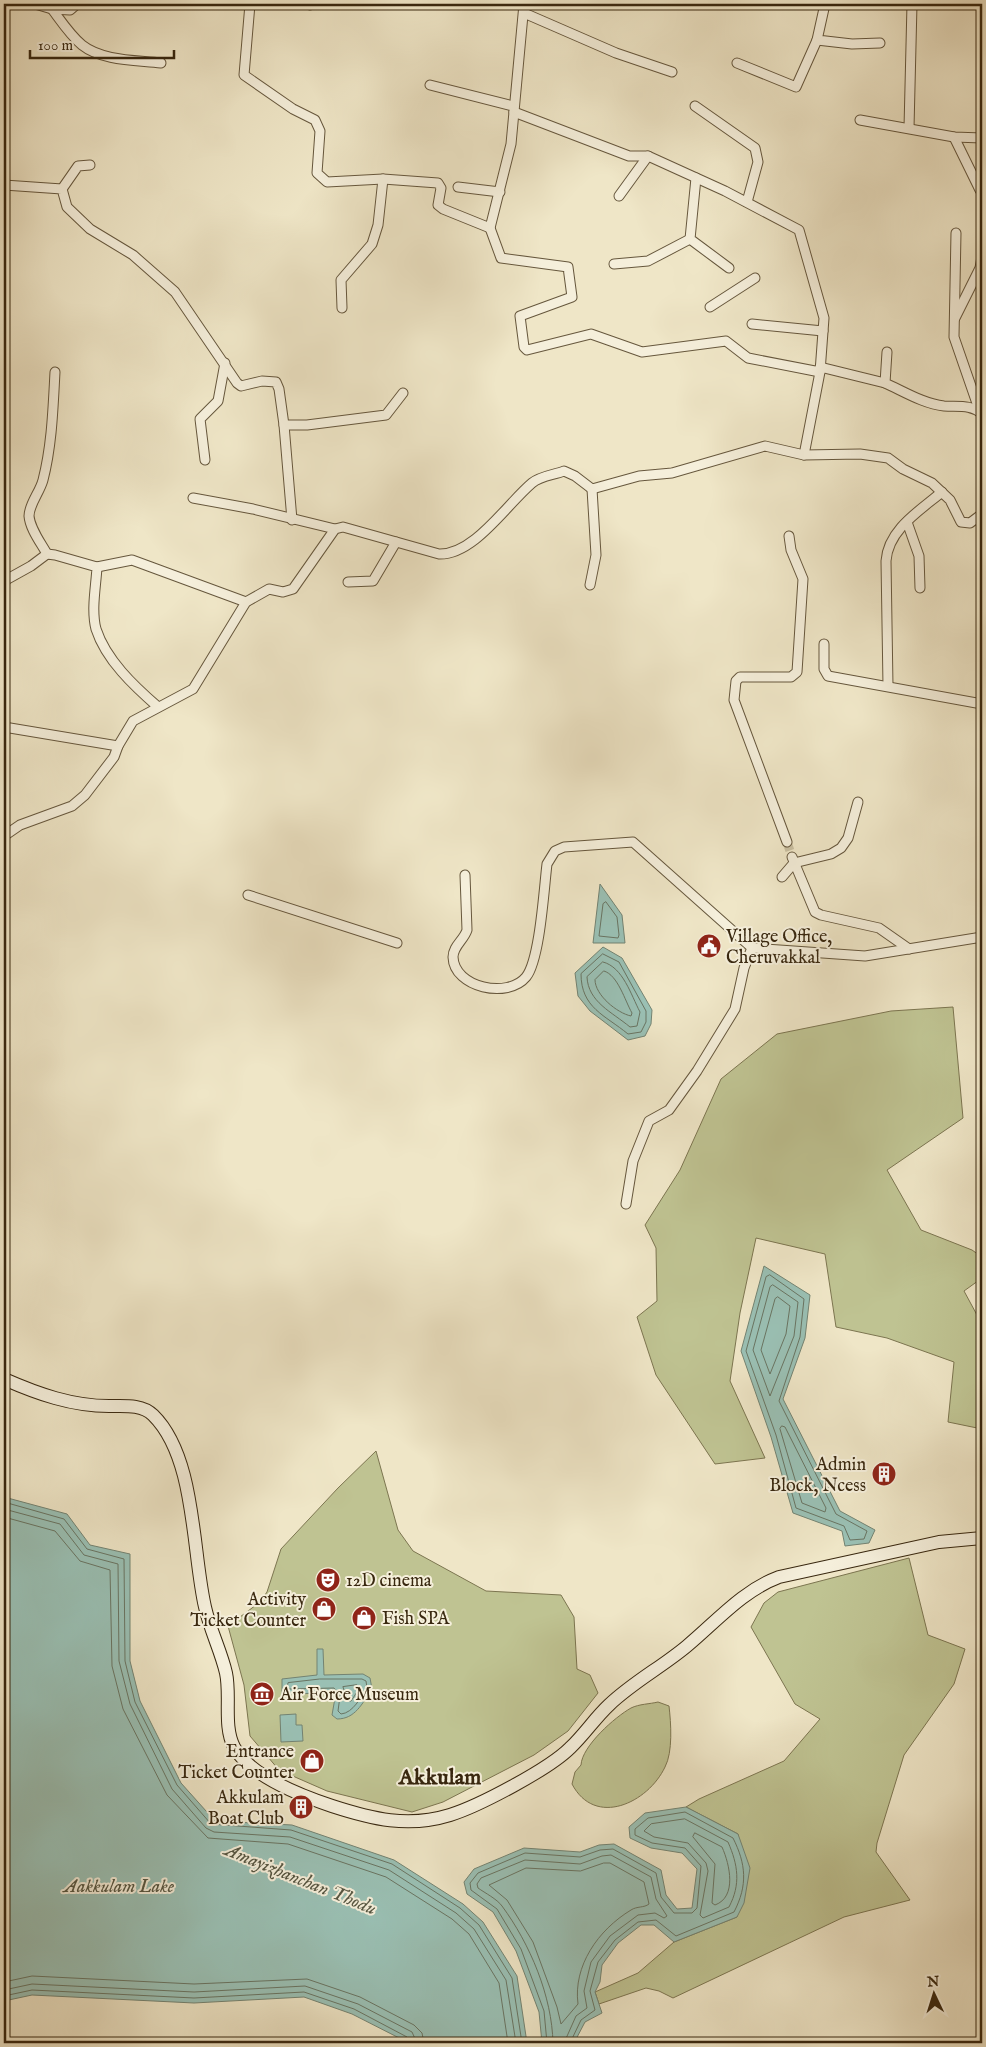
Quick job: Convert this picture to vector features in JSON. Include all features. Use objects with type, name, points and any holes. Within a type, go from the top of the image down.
[{"type":"main road","points":[[4,1379],[65,1402],[86,1405],[132,1406],[144,1409],[153,1416],[172,1439],[194,1530],[204,1605],[226,1674],[230,1730],[234,1746],[248,1764],[298,1793],[363,1816],[416,1823],[451,1815],[549,1765],[570,1748],[610,1704],[684,1649],[743,1595],[758,1585],[779,1577],[939,1542],[982,1538]]},
{"type":"street","points":[[35,4],[52,9],[70,10],[78,4]]},
{"type":"street","points":[[250,4],[244,75],[293,109],[315,120],[320,131],[317,173],[327,182],[383,179],[438,183],[441,188],[438,205],[443,210],[490,228]]},
{"type":"street","points":[[737,63],[796,87],[817,40],[825,4]]},
{"type":"street","points":[[909,128],[912,4]]},
{"type":"street","points":[[672,72],[616,53],[524,8],[511,144],[490,228],[501,258],[561,264],[568,267],[572,297],[520,316],[524,347],[527,350],[591,334],[642,352],[726,341],[748,358],[885,383],[929,403],[942,406],[966,406],[981,413]]},
{"type":"street","points":[[52,9],[71,35],[83,46],[98,53],[161,63]]},
{"type":"street","points":[[817,40],[852,44],[880,43]]},
{"type":"street","points":[[430,85],[513,109],[629,156],[648,156],[747,202],[799,230],[824,318],[820,370],[804,455]]},
{"type":"street","points":[[695,106],[755,148],[758,162],[747,202]]},
{"type":"street","points":[[860,120],[954,137],[982,138]]},
{"type":"street","points":[[954,137],[980,190]]},
{"type":"street","points":[[619,196],[648,156]]},
{"type":"street","points":[[62,189],[78,166],[90,165]]},
{"type":"street","points":[[690,239],[696,178]]},
{"type":"street","points":[[342,308],[341,280],[372,244],[378,225],[383,179]]},
{"type":"street","points":[[4,185],[62,189]]},
{"type":"street","points":[[458,187],[500,192]]},
{"type":"street","points":[[62,189],[67,207],[90,229],[133,255],[175,292],[241,386],[262,381],[276,382],[280,389],[292,520]]},
{"type":"street","points":[[956,233],[955,342],[981,413]]},
{"type":"street","points":[[614,264],[648,261],[690,239]]},
{"type":"street","points":[[690,239],[729,268]]},
{"type":"street","points":[[954,322],[980,268],[982,257]]},
{"type":"street","points":[[710,307],[756,278]]},
{"type":"street","points":[[752,324],[823,331]]},
{"type":"street","points":[[885,383],[886,352]]},
{"type":"street","points":[[205,460],[200,419],[218,401],[225,364]]},
{"type":"street","points":[[47,554],[31,526],[29,513],[43,483],[51,434],[55,372]]},
{"type":"street","points":[[284,425],[308,425],[386,416],[403,392]]},
{"type":"street","points":[[592,489],[639,476],[672,473],[765,446],[804,455],[860,454],[888,458],[903,469],[932,483],[950,500],[961,522],[970,522],[982,514]]},
{"type":"street","points":[[193,498],[253,509],[335,529],[342,527],[439,554],[450,554],[467,545],[515,502],[532,483],[541,478],[564,471],[575,476],[592,489],[596,555],[594,575],[590,585]]},
{"type":"street","points":[[888,686],[887,553],[892,539],[907,522],[942,492]]},
{"type":"street","points":[[907,522],[919,556],[920,588]]},
{"type":"street","points":[[4,836],[20,825],[72,806],[85,795],[114,757],[118,746],[133,721],[192,689],[246,602],[269,589],[283,592],[293,589],[335,529]]},
{"type":"street","points":[[787,842],[734,700],[736,681],[740,677],[791,677],[797,672],[803,579],[791,550],[789,536]]},
{"type":"street","points":[[348,582],[373,581],[396,542]]},
{"type":"street","points":[[4,581],[32,566],[47,554],[55,554],[97,567],[132,560],[246,602]]},
{"type":"street","points":[[97,567],[96,627],[106,651],[139,690],[158,707]]},
{"type":"street","points":[[824,644],[823,663],[826,674],[982,704]]},
{"type":"street","points":[[4,726],[118,746]]},
{"type":"street","points":[[782,877],[793,860],[831,854],[841,848],[848,838],[858,802]]},
{"type":"street","points":[[465,875],[467,930],[465,937],[454,950],[453,956],[458,972],[474,984],[495,988],[510,986],[526,977],[534,959],[547,864],[555,851],[564,847],[633,842],[752,948],[865,956],[982,937]]},
{"type":"street","points":[[793,860],[816,912],[821,915],[879,928],[908,949]]},
{"type":"street","points":[[248,895],[397,943]]},
{"type":"street","points":[[626,1204],[633,1161],[648,1120],[670,1110],[697,1071],[735,1009],[744,968],[752,948]]},
{"type":"green space","points":[[953,1007],[963,1118],[887,1170],[921,1230],[972,1250],[982,1257],[982,1278],[964,1291],[977,1315],[982,1316],[982,1429],[948,1422],[954,1362],[887,1338],[836,1327],[825,1254],[756,1238],[740,1313],[730,1381],[765,1458],[715,1464],[656,1375],[637,1317],[657,1301],[656,1248],[645,1225],[680,1170],[721,1079],[777,1034],[891,1011]]},
{"type":"green space","points":[[376,1451],[398,1530],[413,1551],[486,1591],[561,1595],[574,1617],[577,1669],[590,1675],[598,1693],[568,1731],[534,1755],[443,1802],[412,1812],[327,1791],[279,1770],[250,1736],[244,1685],[228,1626],[260,1602],[267,1592],[281,1549],[338,1488]]},
{"type":"green space","points":[[909,1558],[928,1635],[965,1649],[954,1684],[904,1755],[877,1843],[876,1852],[910,1900],[844,1917],[673,1998],[659,1991],[646,1988],[599,2004],[595,1992],[638,1973],[674,1942],[737,1917],[738,1834],[686,1807],[699,1799],[784,1761],[820,1719],[795,1704],[751,1627],[764,1603],[778,1592]]},
{"type":"green space","points":[[658,1702],[669,1706],[671,1737],[668,1761],[657,1780],[647,1791],[621,1806],[607,1807],[594,1805],[582,1797],[572,1784],[575,1772],[581,1765],[587,1749],[593,1741],[608,1725],[631,1708]]},
{"type":"water","points":[[600,884],[622,915],[625,943],[593,943]]},
{"type":"water","points":[[603,947],[622,958],[652,1010],[651,1024],[645,1036],[628,1040],[590,1011],[578,996],[575,973]]},
{"type":"water","points":[[764,1266],[810,1295],[805,1338],[783,1399],[840,1511],[875,1530],[869,1543],[845,1546],[842,1531],[793,1513],[771,1437],[741,1351]]},
{"type":"water","name":"Aakkulam Lake","points":[[4,1497],[67,1514],[90,1545],[130,1554],[130,1661],[140,1701],[181,1783],[215,1821],[292,1825],[394,1860],[463,1904],[483,1922],[517,1976],[527,2043],[409,2043],[352,2014],[304,1997],[194,2003],[32,1995],[4,2001]]},
{"type":"water","points":[[317,1649],[323,1649],[324,1675],[363,1674],[370,1678],[372,1689],[358,1710],[349,1716],[337,1719],[332,1715],[335,1698],[332,1692],[282,1695],[282,1679],[317,1675]]},
{"type":"water","points":[[296,1714],[296,1725],[302,1725],[303,1741],[281,1742],[280,1715]]},
{"type":"water","points":[[686,1807],[738,1834],[750,1868],[744,1903],[737,1917],[674,1942],[654,1925],[641,1925],[618,1943],[602,1965],[600,1982],[595,1992],[602,2013],[585,2022],[574,2043],[542,2043],[539,2012],[516,1951],[493,1912],[467,1894],[464,1882],[474,1869],[524,1848],[580,1852],[599,1845],[614,1844],[661,1870],[666,1895],[677,1909],[692,1908],[697,1869],[682,1853],[651,1848],[630,1838],[629,1827],[645,1813]]},
{"type":"tunnel","points":[[787,842],[792,857]]},
{"type":"place","name":"Village Office, Cheruvakkal","points":[[709,946]]},
{"type":"place","name":"Admin Block, Ncess","points":[[884,1474]]},
{"type":"place","name":"12D cinema","points":[[328,1580]]},
{"type":"place","name":"Activity Ticket Counter","points":[[324,1609]]},
{"type":"place","name":"Fish SPA","points":[[364,1618]]},
{"type":"place","name":"Air Force Museum","points":[[262,1694]]},
{"type":"place","name":"Entrance Ticket Counter","points":[[312,1761]]},
{"type":"place","name":"Akkulam Boat Club","points":[[301,1807]]},
{"type":"district","name":"Akkulam","points":[[440,1776]]},
{"type":"water label","name":"Amayizhanchan Thodu","points":[[301,1878]]}]
